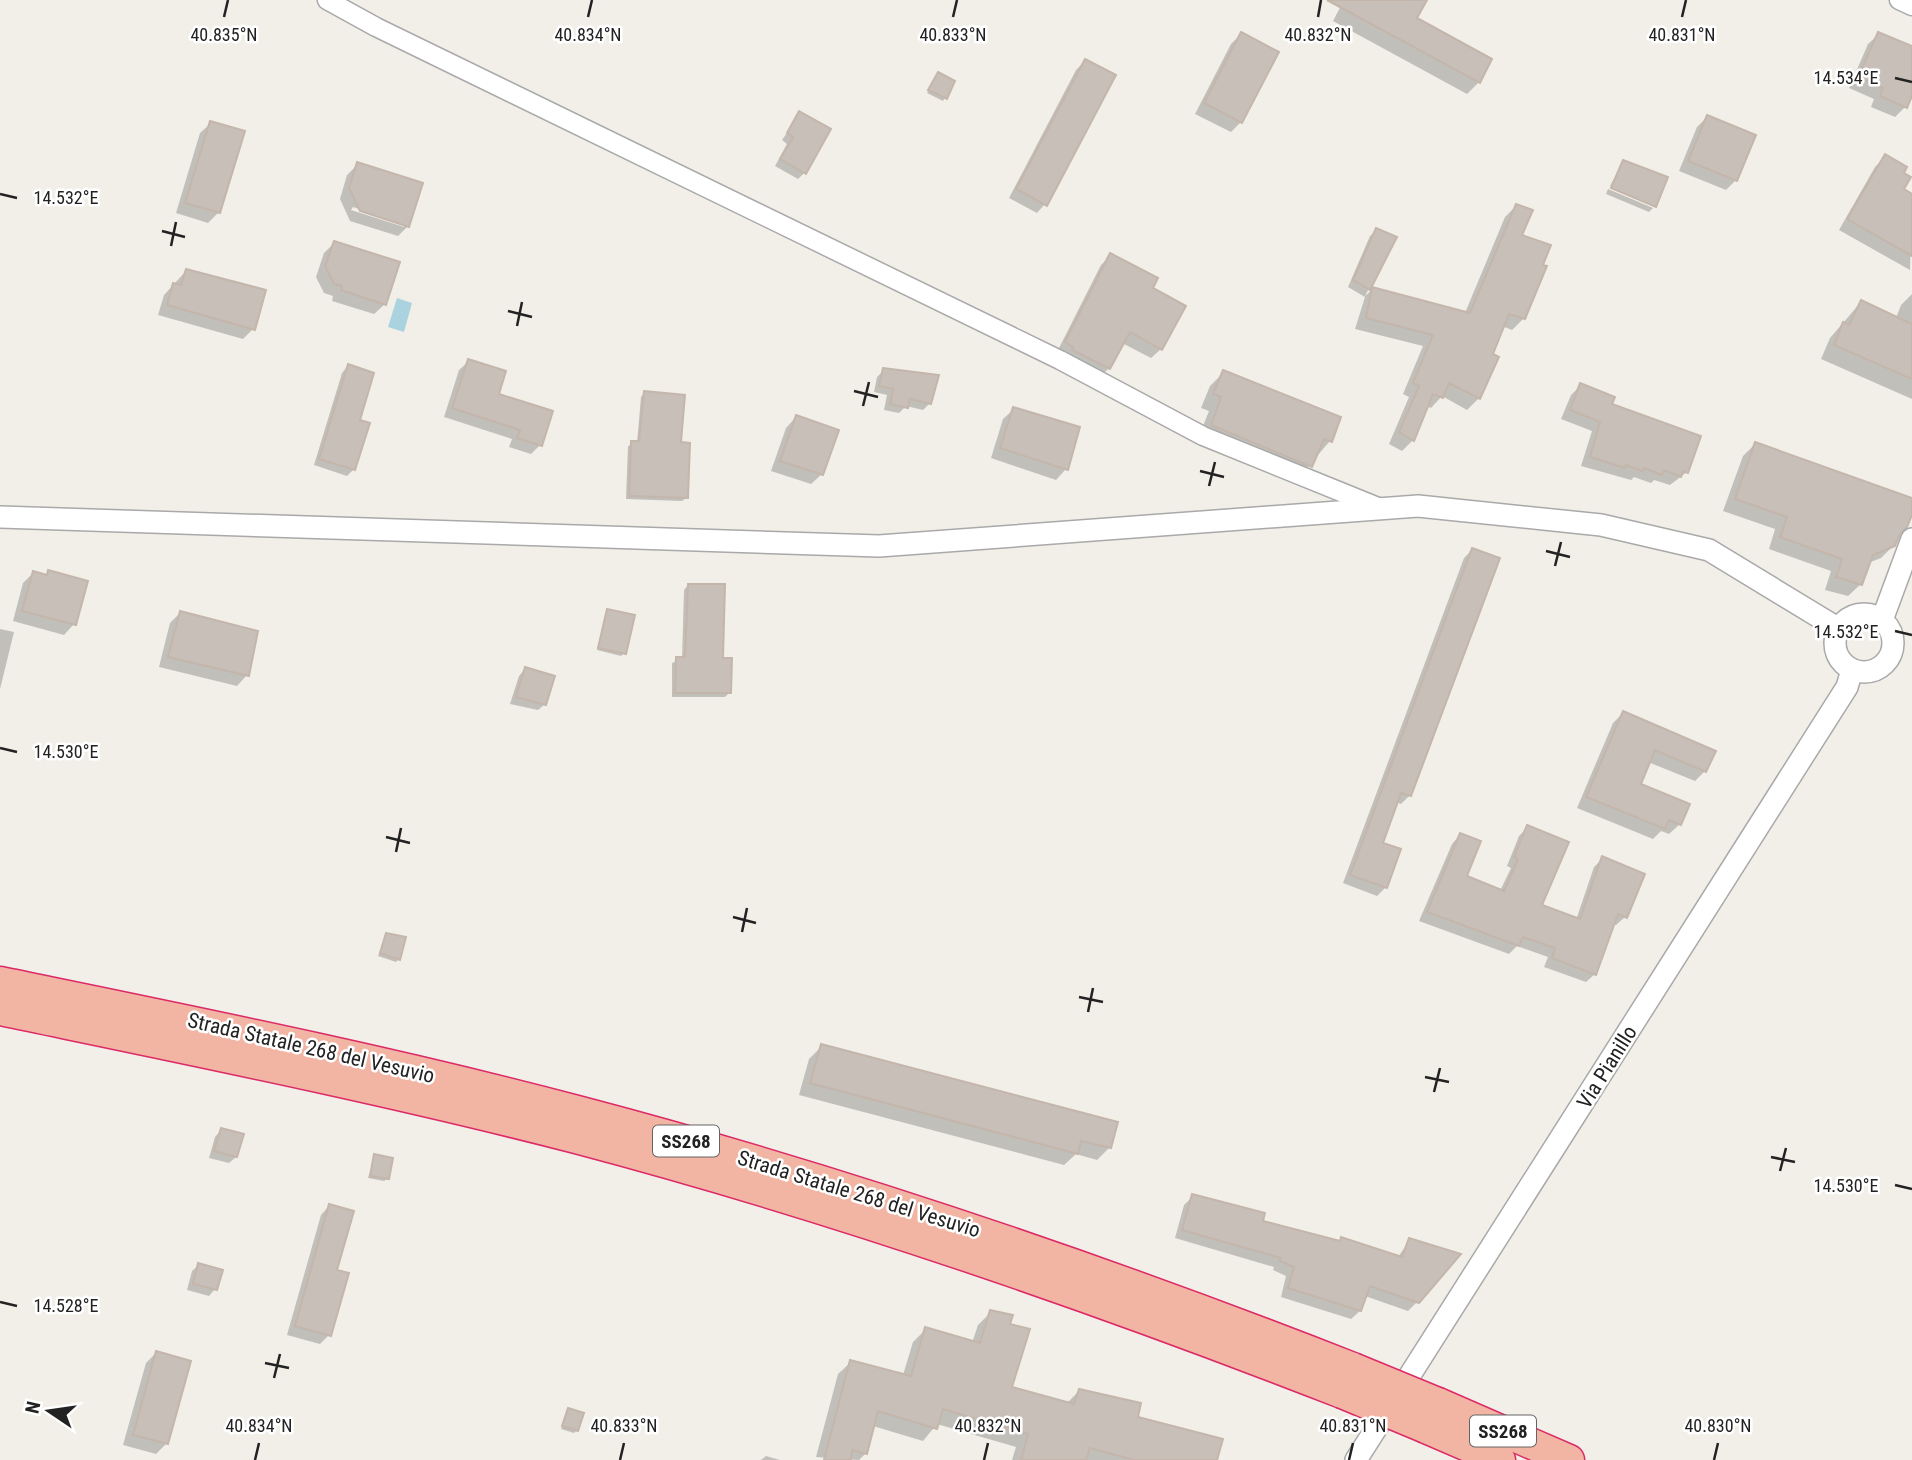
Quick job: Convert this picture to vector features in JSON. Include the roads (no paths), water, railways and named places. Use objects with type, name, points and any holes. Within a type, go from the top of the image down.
[{"type":"highway","name":"Strada Statale 268 del Vesuvio","points":[[0,982],[382,1063],[580,1111],[763,1163],[920,1211],[1100,1272],[1432,1416],[1569,1460]]},
{"type":"highway","name":"Strada Statale 268 del Vesuvio","points":[[0,1010],[376,1089],[576,1138],[757,1189],[1348,1381]]},
{"type":"highway","name":"Strada Statale 268 del Vesuvio","points":[[1432,1416],[1500,1460]]},
{"type":"street","points":[[327,0],[376,27],[1060,360],[1203,436],[1383,509]]},
{"type":"street","points":[[1899,0],[1912,6]]},
{"type":"street","points":[[0,517],[879,546],[1418,506],[1508,513],[1601,526],[1709,550],[1839,629]]},
{"type":"street","points":[[1882,620],[1912,539]]},
{"type":"street","points":[[1873,615],[1882,620],[1903,650],[1890,657],[1878,670],[1870,673],[1852,670],[1838,657],[1836,638],[1839,629],[1853,616],[1873,615]]},
{"type":"street","name":"Via Pianillo","points":[[1356,1460],[1847,687],[1852,670]]},
{"type":"water","points":[[397,298],[412,303],[404,332],[388,327]]}]
